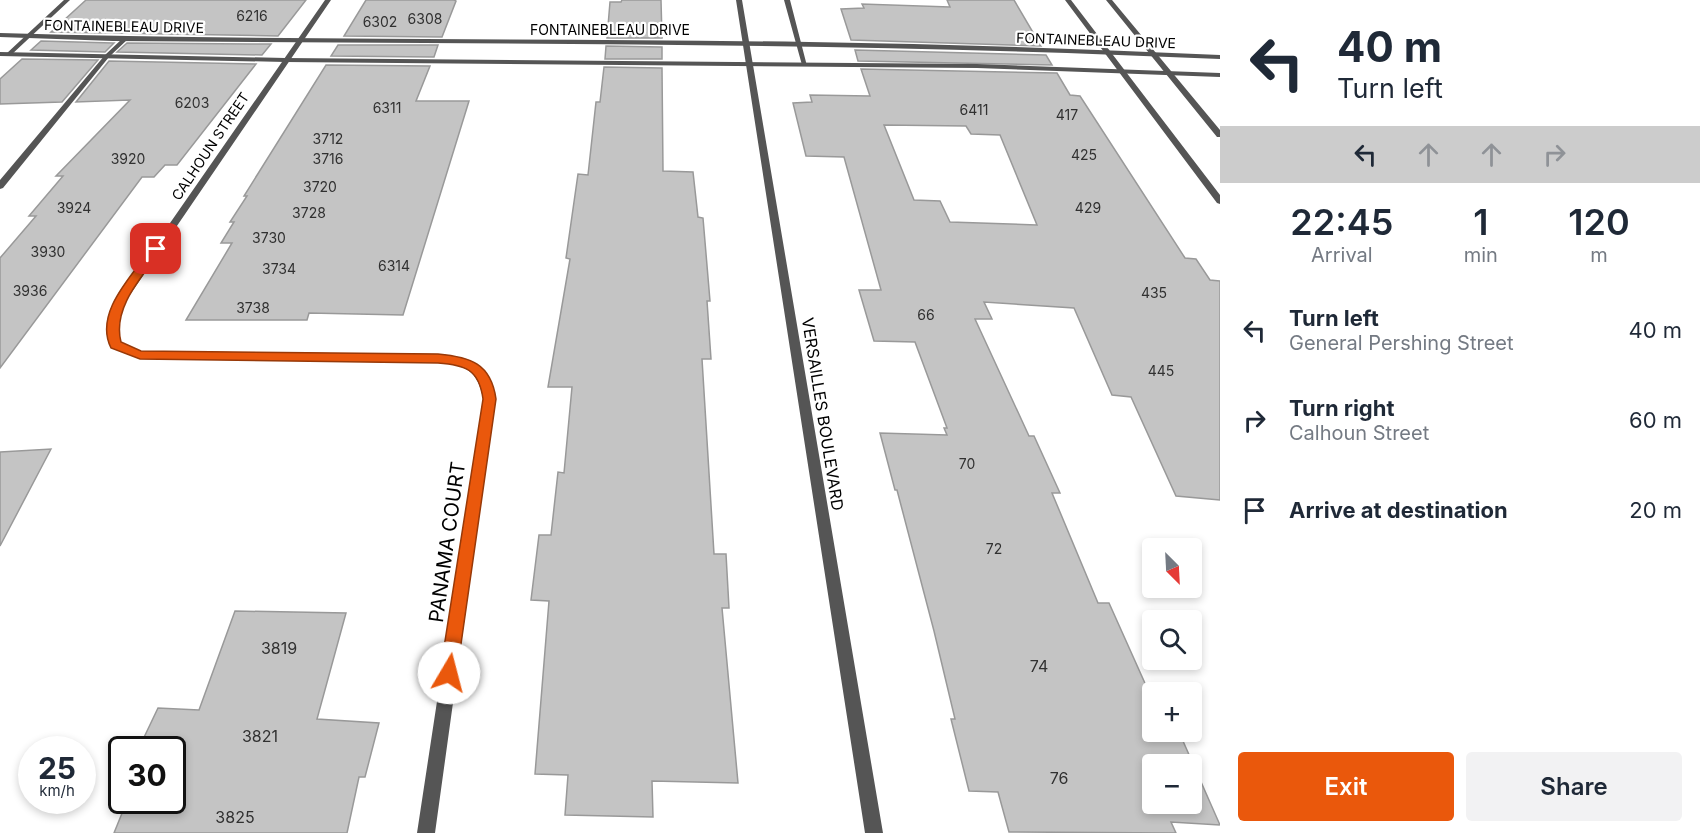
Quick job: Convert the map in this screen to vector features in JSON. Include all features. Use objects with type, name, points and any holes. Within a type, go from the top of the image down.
[{"type":"street","points":[[4,54],[30,36],[68,0]]},
{"type":"street","name":"CALHOUN STREET","points":[[328,0],[116,308],[112,330],[116,345],[140,355],[438,358],[462,361],[477,370],[487,382],[489,399]]},
{"type":"street","name":"VERSAILLES BOULEVARD","points":[[739,0],[874,833]]},
{"type":"street","points":[[787,0],[805,65]]},
{"type":"street","points":[[1068,0],[1220,201]]},
{"type":"street","points":[[1109,0],[1220,135]]},
{"type":"street","name":"FONTAINEBLEAU DRIVE","points":[[0,35],[125,39],[746,42],[1105,51],[1220,57]]},
{"type":"street","points":[[0,186],[107,56],[125,39]]},
{"type":"street","name":"FONTAINEBLEAU DRIVE","points":[[4,54],[285,60],[977,66],[1220,75]]},
{"type":"street","name":"PANAMA COURT","points":[[426,833],[489,399]]},
{"type":"building","points":[[86,0],[306,0],[278,36],[51,32]]},
{"type":"building","points":[[366,0],[456,1],[442,37],[344,36]]},
{"type":"building","points":[[622,0],[661,0],[662,38],[607,38],[610,2],[621,2]]},
{"type":"building","points":[[947,0],[1014,0],[1041,46],[851,40],[841,9],[864,8],[862,4],[950,7]]},
{"type":"building","points":[[41,41],[114,43],[105,52],[31,50]]},
{"type":"building","points":[[127,43],[271,44],[262,55],[117,52]]},
{"type":"building","points":[[338,45],[438,45],[434,57],[331,56]]},
{"type":"building","points":[[606,46],[662,47],[662,59],[605,59]]},
{"type":"building","points":[[855,50],[1046,55],[1052,65],[858,61]]},
{"type":"building","points":[[22,59],[98,60],[62,102],[0,104],[0,79]]},
{"type":"building","points":[[109,61],[256,64],[177,165],[165,165],[154,177],[142,177],[0,368],[0,258],[36,216],[29,216],[63,176],[56,176],[130,100],[76,102]]},
{"type":"building","points":[[326,65],[430,66],[416,101],[469,101],[403,315],[309,313],[307,320],[186,320],[232,243],[221,243],[234,222],[230,222],[247,196],[244,196]]},
{"type":"building","points":[[604,67],[662,68],[663,171],[693,172],[698,217],[703,218],[710,301],[707,301],[711,359],[702,359],[714,554],[726,554],[729,608],[722,608],[738,783],[652,781],[653,817],[565,815],[568,775],[535,774],[549,601],[531,600],[539,535],[551,535],[558,472],[564,473],[572,387],[548,387],[570,259],[566,258],[578,174],[588,175],[596,102],[600,102]]},
{"type":"building","points":[[861,69],[1057,73],[1070,95],[1080,96],[1185,258],[1196,259],[1210,280],[1220,281],[1220,500],[1176,496],[1131,397],[1112,395],[1074,308],[984,302],[992,319],[975,319],[1029,436],[1034,436],[1060,493],[1052,493],[1098,603],[1109,603],[1144,682],[1142,682],[1142,742],[1183,742],[1189,754],[1142,754],[1142,814],[1202,814],[1202,784],[1220,825],[1171,822],[1176,833],[1009,832],[998,792],[969,791],[951,719],[955,719],[934,631],[880,433],[947,435],[944,428],[947,428],[915,342],[874,341],[859,290],[881,290],[844,157],[806,156],[793,103],[812,102],[810,95],[870,96]],"holes":[[[884,125],[966,126],[971,134],[1000,135],[1037,225],[950,222],[940,201],[914,200]]]},
{"type":"building","points":[[51,449],[0,546],[0,452]]},
{"type":"building","points":[[235,611],[346,613],[317,719],[379,723],[365,777],[359,777],[347,833],[114,833],[122,814],[186,814],[186,736],[145,736],[158,708],[199,710]]},
{"type":"route","points":[[156,249],[116,308],[112,330],[116,345],[140,355],[438,358],[462,361],[477,370],[487,382],[489,399],[449,673]]}]
